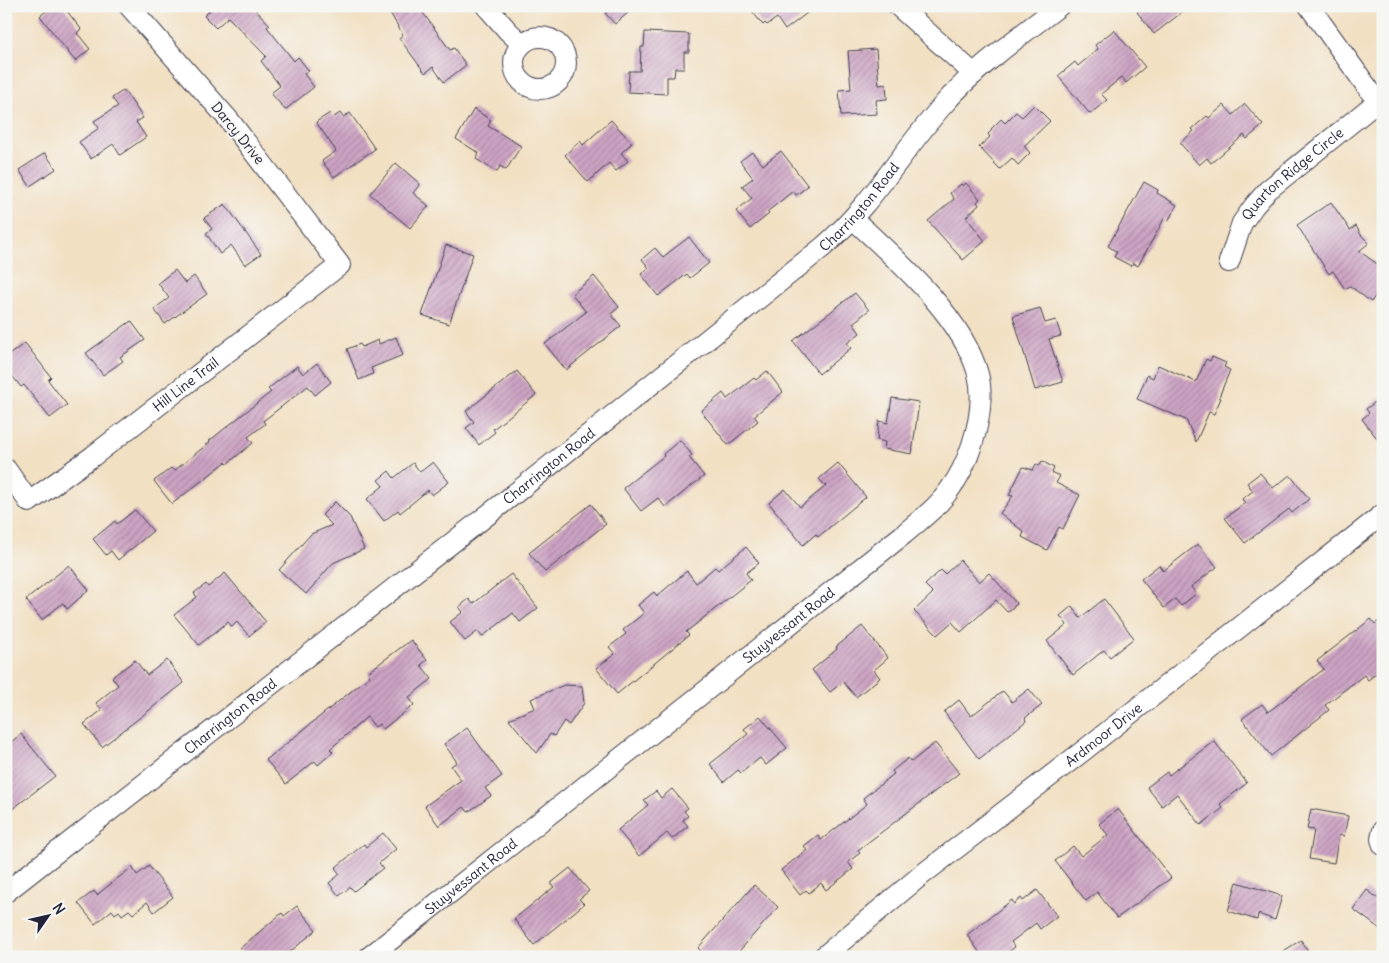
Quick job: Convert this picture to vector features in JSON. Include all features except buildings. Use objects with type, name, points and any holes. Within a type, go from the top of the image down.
[{"type":"street","name":"Darcy Drive","points":[[129,6],[229,120],[340,265]]},
{"type":"street","points":[[486,6],[522,44]]},
{"type":"street","points":[[898,6],[974,74]]},
{"type":"street","name":"Charrington Road","points":[[6,892],[531,480],[823,247],[853,219],[928,122],[954,92],[1059,6]]},
{"type":"street","points":[[1309,6],[1380,105]]},
{"type":"street","name":"Quarton Ridge Circle","points":[[1230,262],[1242,223],[1268,190],[1380,105]]},
{"type":"street","name":"Stuyvessant Road","points":[[369,957],[904,534],[951,489],[968,456],[976,432],[981,393],[978,375],[972,359],[954,325],[882,245],[853,219]]},
{"type":"street","name":"Hill Line Trail","points":[[6,469],[30,502],[93,456],[340,265]]},
{"type":"street","name":"Ardmoor Drive","points":[[824,957],[919,877],[1091,745],[1383,514]]},
{"type":"street","points":[[1383,830],[1381,839],[1383,846]]}]
